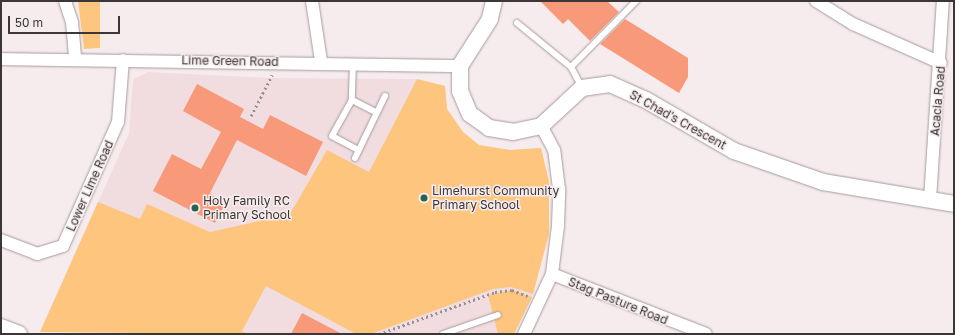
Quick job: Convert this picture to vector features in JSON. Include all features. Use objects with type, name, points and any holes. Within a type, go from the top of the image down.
[{"type":"street","points":[[64,1],[72,22],[75,58]]},
{"type":"street","points":[[312,1],[321,61]]},
{"type":"street","points":[[494,1],[490,19],[460,66],[460,91],[470,114],[489,128],[513,132],[541,126],[582,88]]},
{"type":"street","points":[[816,1],[853,24],[946,55]]},
{"type":"street","name":"Acacia Road","points":[[930,200],[946,55],[943,1]]},
{"type":"street","name":"Lime Green Road","points":[[1,59],[75,58],[123,60],[321,61],[354,64],[460,66]]},
{"type":"street","name":"Lower Lime Road","points":[[1,240],[37,254],[63,246],[118,122],[123,60]]},
{"type":"street","name":"St Chad's Crescent","points":[[582,88],[610,84],[646,100],[734,152],[823,182],[954,204]]},
{"type":"street","points":[[524,334],[552,274],[560,189],[554,150],[541,126]]},
{"type":"street","name":"Stag Pasture Road","points":[[552,274],[706,334]]},
{"type":"street","points":[[1,326],[19,334]]},
{"type":"lane","points":[[571,67],[636,1]]},
{"type":"lane","points":[[517,23],[571,67],[582,88]]},
{"type":"lane","points":[[354,64],[352,100],[332,136],[358,150]]},
{"type":"lane","points":[[355,158],[385,96]]},
{"type":"lane","points":[[352,100],[377,114]]},
{"type":"lane","points":[[445,334],[498,315]]},
{"type":"path","points":[[251,116],[272,78],[272,61]]},
{"type":"path","points":[[379,334],[495,292],[512,290],[540,300]]},
{"type":"shaded area","points":[[78,1],[100,1],[100,48],[84,49]]},
{"type":"shaded area","points":[[148,72],[272,78],[417,79],[445,86],[447,109],[463,132],[479,145],[510,150],[541,148],[549,182],[549,234],[533,294],[514,334],[40,332],[129,133],[133,79]]},
{"type":"shaded area","name":"Limehurst Community Primary School","points":[[417,79],[445,86],[447,109],[463,132],[479,145],[510,150],[541,148],[549,182],[549,234],[533,294],[511,287],[493,289],[371,334],[356,334],[266,286],[242,331],[248,334],[40,332],[98,202],[140,219],[147,204],[210,232],[290,214],[327,150],[369,172]]},
{"type":"shaded area","points":[[512,290],[532,297],[514,334],[498,334],[488,295]]},
{"type":"building","points":[[540,1],[607,1],[619,12],[590,41],[568,19],[563,24]]},
{"type":"building","points":[[625,19],[688,58],[688,77],[679,93],[600,44]]},
{"type":"building","points":[[197,84],[244,109],[240,117],[263,129],[270,115],[323,142],[306,176],[237,140],[210,193],[224,206],[215,223],[153,191],[172,154],[201,169],[221,132],[183,111]]},
{"type":"building","points":[[302,313],[342,334],[291,334]]},
{"type":"place","name":"Limehurst Community Primary School","points":[[424,198]]},
{"type":"place","name":"Holy Family RC Primary School","points":[[195,208]]}]
